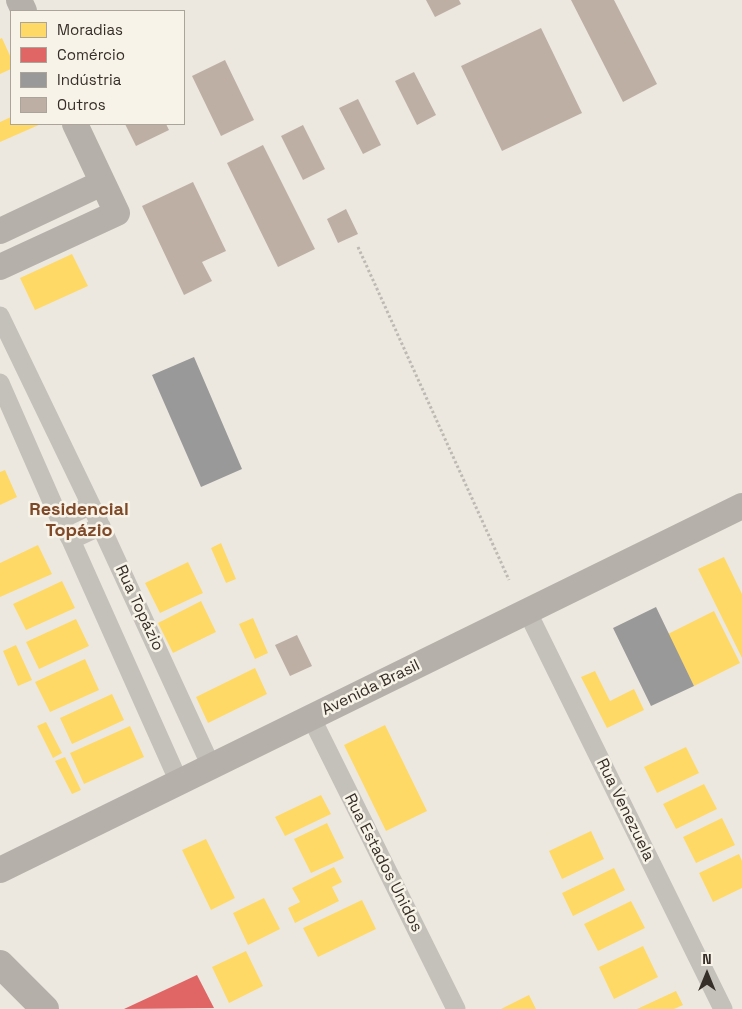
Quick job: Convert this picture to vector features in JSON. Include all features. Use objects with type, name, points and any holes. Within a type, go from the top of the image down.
[{"type":"main road","points":[[0,964],[45,1009]]},
{"type":"street","points":[[0,267],[117,213],[75,125]]},
{"type":"street","points":[[0,230],[102,183]]},
{"type":"street","name":"Rua Topázio","points":[[0,316],[101,526],[211,766]]},
{"type":"street","name":"Rua Topázio","points":[[0,383],[179,782]]},
{"type":"street","points":[[60,520],[91,505]]},
{"type":"street","name":"Avenida Brasil","points":[[0,870],[742,506]]},
{"type":"street","points":[[71,540],[101,526]]},
{"type":"street","name":"Rua Venezuela","points":[[527,612],[723,1009]]},
{"type":"street","name":"Rua Estados Unidos","points":[[310,718],[456,1009]]},
{"type":"path","points":[[358,247],[509,580]]},
{"type":"building: Moradias","points":[[2,38],[10,56],[10,69],[0,74],[0,39]]},
{"type":"building: Moradias","points":[[10,117],[10,125],[39,125],[0,142],[0,122]]},
{"type":"building: Moradias","points":[[72,254],[88,286],[35,310],[20,278]]},
{"type":"building: Moradias","points":[[5,470],[17,497],[0,505],[0,472]]},
{"type":"building: Moradias","points":[[221,543],[236,579],[226,583],[211,548]]},
{"type":"building: Moradias","points":[[38,545],[52,574],[0,597],[0,563]]},
{"type":"building: Moradias","points":[[724,557],[742,594],[742,658],[698,569]]},
{"type":"building: Moradias","points":[[188,562],[203,593],[160,613],[145,583]]},
{"type":"building: Moradias","points":[[62,581],[75,608],[26,630],[13,604]]},
{"type":"building: Moradias","points":[[201,601],[216,632],[173,653],[158,623]]},
{"type":"building: Moradias","points":[[714,611],[740,663],[694,686],[668,634]]},
{"type":"building: Moradias","points":[[253,618],[268,653],[255,659],[239,624]]},
{"type":"building: Moradias","points":[[76,619],[89,646],[39,669],[26,642]]},
{"type":"building: Moradias","points":[[16,645],[32,680],[18,686],[3,651]]},
{"type":"building: Moradias","points":[[85,659],[99,690],[50,712],[35,682]]},
{"type":"building: Moradias","points":[[255,668],[267,694],[208,723],[196,697]]},
{"type":"building: Moradias","points":[[595,671],[610,701],[634,689],[644,710],[607,728],[581,677]]},
{"type":"building: Moradias","points":[[112,694],[124,720],[72,744],[60,718]]},
{"type":"building: Moradias","points":[[46,722],[62,753],[53,758],[37,726]]},
{"type":"building: Moradias","points":[[385,725],[427,811],[386,831],[344,745]]},
{"type":"building: Moradias","points":[[130,726],[144,757],[84,784],[70,753]]},
{"type":"building: Moradias","points":[[686,747],[699,773],[657,793],[644,767]]},
{"type":"building: Moradias","points":[[65,757],[81,790],[72,794],[55,761]]},
{"type":"building: Moradias","points":[[704,784],[717,809],[676,829],[663,804]]},
{"type":"building: Moradias","points":[[321,795],[331,814],[285,836],[275,817]]},
{"type":"building: Moradias","points":[[722,818],[735,845],[696,863],[683,837]]},
{"type":"building: Moradias","points":[[327,823],[344,858],[311,873],[294,839]]},
{"type":"building: Moradias","points":[[591,831],[604,859],[562,879],[549,851]]},
{"type":"building: Moradias","points":[[206,839],[235,898],[211,910],[182,850]]},
{"type":"building: Moradias","points":[[739,854],[742,861],[742,888],[713,902],[699,873]]},
{"type":"building: Moradias","points":[[334,867],[342,882],[332,887],[339,901],[295,923],[288,908],[300,902],[292,888]]},
{"type":"building: Moradias","points":[[614,868],[625,890],[573,916],[562,893]]},
{"type":"building: Moradias","points":[[264,898],[280,929],[248,945],[233,913]]},
{"type":"building: Moradias","points":[[362,900],[376,929],[318,957],[303,928]]},
{"type":"building: Moradias","points":[[631,901],[645,928],[598,951],[584,924]]},
{"type":"building: Moradias","points":[[643,946],[658,977],[614,999],[599,967]]},
{"type":"building: Moradias","points":[[246,951],[263,986],[229,1003],[212,967]]},
{"type":"building: Moradias","points":[[676,991],[683,1005],[674,1009],[637,1009]]},
{"type":"building: Moradias","points":[[529,995],[536,1009],[501,1009]]},
{"type":"building: Comércio","points":[[197,975],[214,1008],[124,1009]]},
{"type":"building: Indústria","points":[[194,357],[242,469],[201,487],[152,375]]},
{"type":"building: Indústria","points":[[656,607],[694,686],[651,706],[613,628]]},
{"type":"building: Outros","points":[[426,0],[459,0],[461,4],[435,17]]},
{"type":"building: Outros","points":[[571,0],[614,0],[657,84],[623,102]]},
{"type":"building: Outros","points":[[541,28],[582,113],[502,151],[461,66]]},
{"type":"building: Outros","points":[[225,60],[254,120],[221,136],[192,76]]},
{"type":"building: Outros","points":[[414,72],[436,115],[417,125],[395,81]]},
{"type":"building: Outros","points":[[358,99],[381,145],[363,154],[339,108]]},
{"type":"building: Outros","points":[[126,125],[166,125],[169,130],[136,146]]},
{"type":"building: Outros","points":[[303,125],[325,169],[303,180],[281,136]]},
{"type":"building: Outros","points":[[263,145],[315,249],[278,267],[227,163]]},
{"type":"building: Outros","points":[[193,182],[226,251],[202,262],[212,281],[184,295],[142,206]]},
{"type":"building: Outros","points":[[346,209],[358,234],[338,243],[327,219]]},
{"type":"building: Outros","points":[[297,635],[312,666],[290,676],[275,645]]},
{"type":"district","name":"Residencial Topázio","points":[[79,520]]}]
